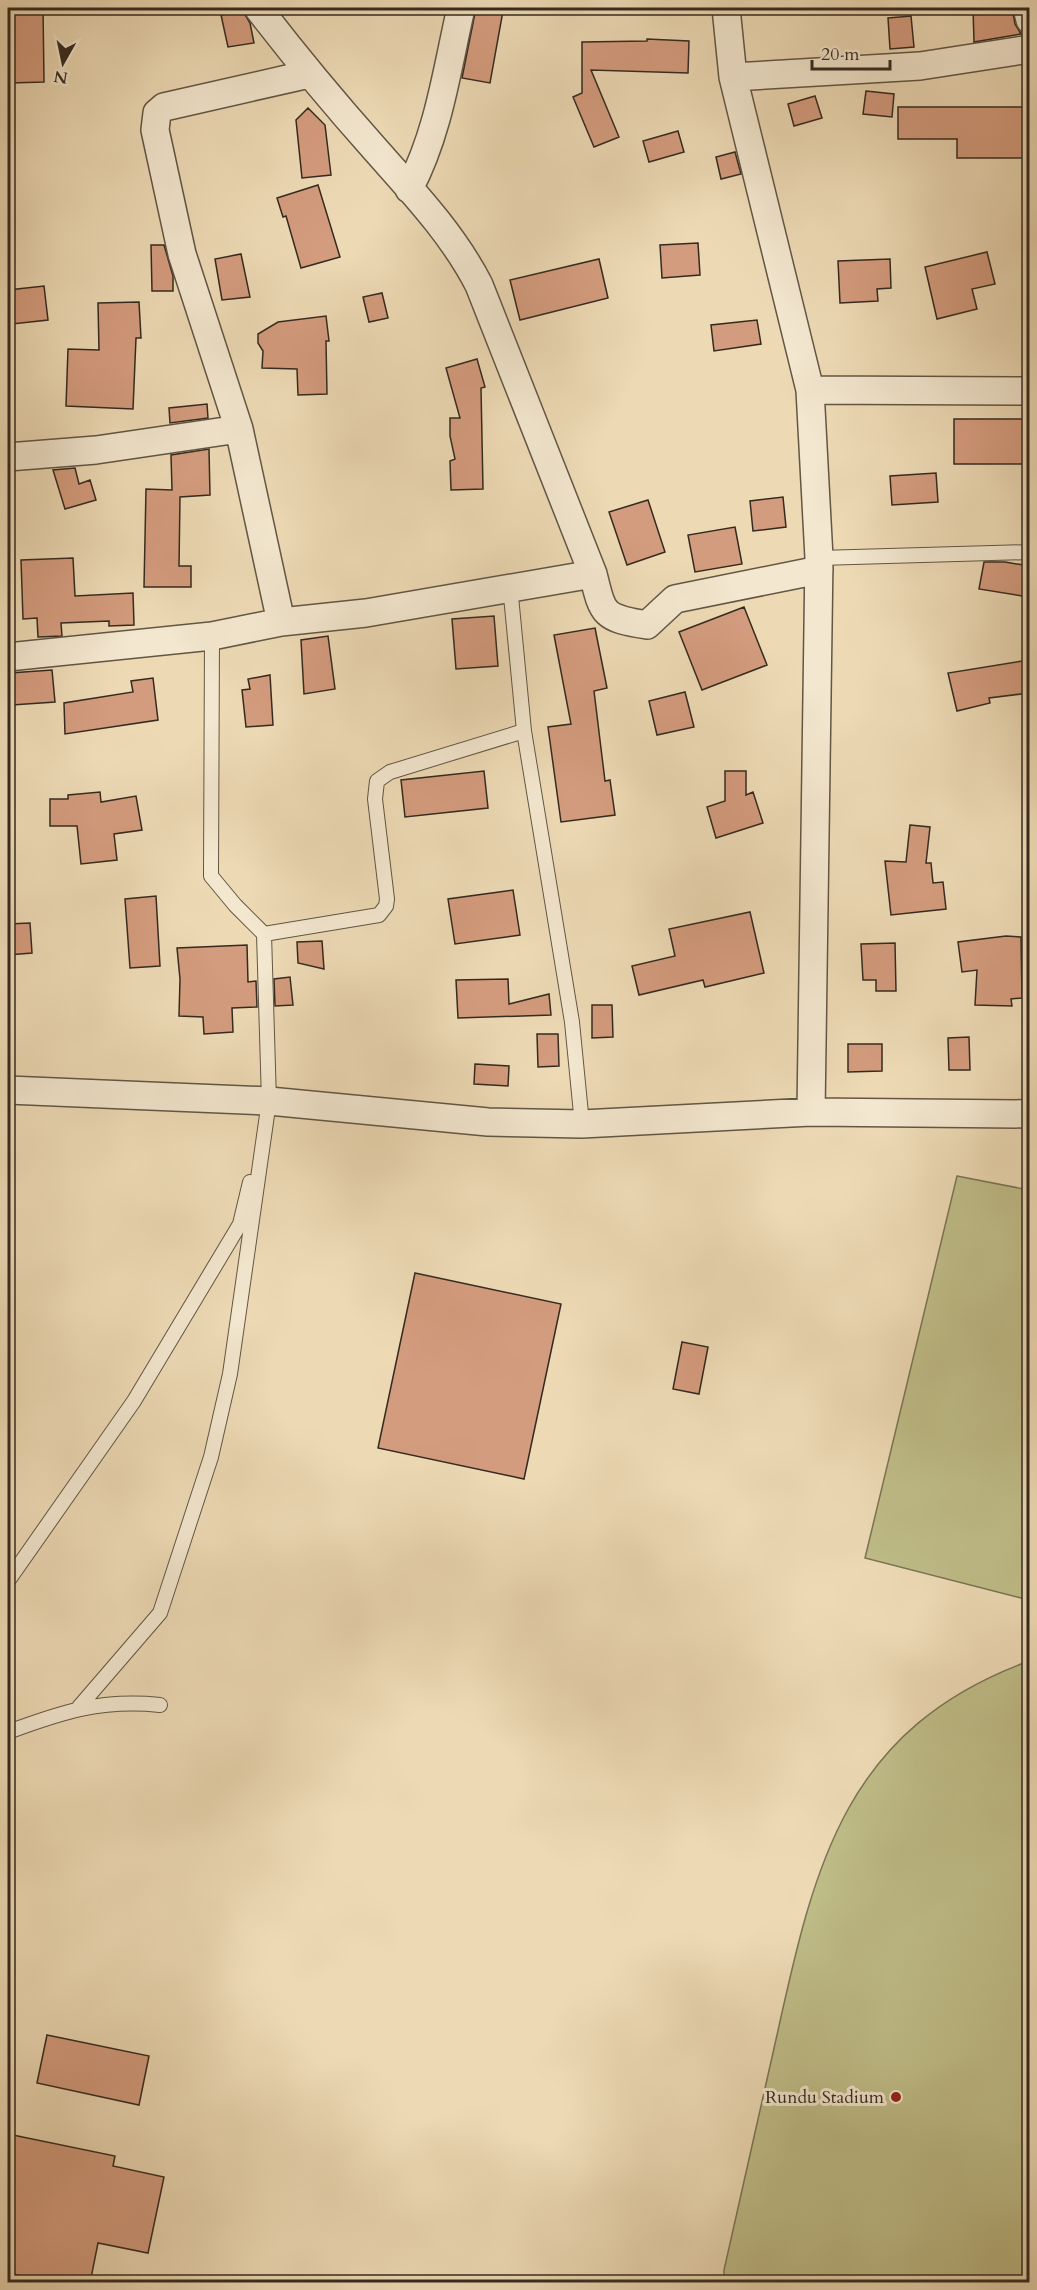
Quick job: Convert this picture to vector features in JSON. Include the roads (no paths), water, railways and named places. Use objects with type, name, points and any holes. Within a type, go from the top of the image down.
[{"type":"street","points":[[258,8],[309,74],[409,189],[466,259],[479,285],[592,574],[601,608],[613,616],[647,625],[675,599],[819,564]]},
{"type":"street","points":[[409,189],[424,161],[433,134],[461,8]]},
{"type":"street","points":[[726,8],[733,77],[810,390],[819,564],[811,1112]]},
{"type":"street","points":[[1027,8],[1029,21]]},
{"type":"street","points":[[733,77],[920,66],[1029,49]]},
{"type":"street","points":[[281,622],[239,429],[182,254],[164,180],[155,130],[157,113],[164,108],[309,74]]},
{"type":"street","points":[[810,390],[1029,391]]},
{"type":"street","points":[[8,457],[96,450],[239,429]]},
{"type":"street","points":[[8,657],[212,636],[281,622],[366,612],[592,574]]},
{"type":"street","points":[[8,1090],[269,1101],[488,1122],[582,1124],[811,1112],[1029,1114]]},
{"type":"lane","points":[[819,564],[1029,552]]},
{"type":"lane","points":[[510,586],[524,731],[572,1022],[582,1124]]},
{"type":"lane","points":[[79,1707],[160,1613],[211,1457],[230,1374],[269,1101],[264,934],[235,905],[211,876],[212,636]]},
{"type":"lane","points":[[264,934],[379,915],[386,906],[387,899],[375,799],[377,781],[390,772],[524,731]]},
{"type":"lane","points":[[8,1581],[134,1401],[240,1224],[269,1101]]},
{"type":"lane","points":[[8,1732],[79,1707],[140,1703],[160,1705]]},
{"type":"place","name":"Rundu Stadium","points":[[896,2097]]}]
